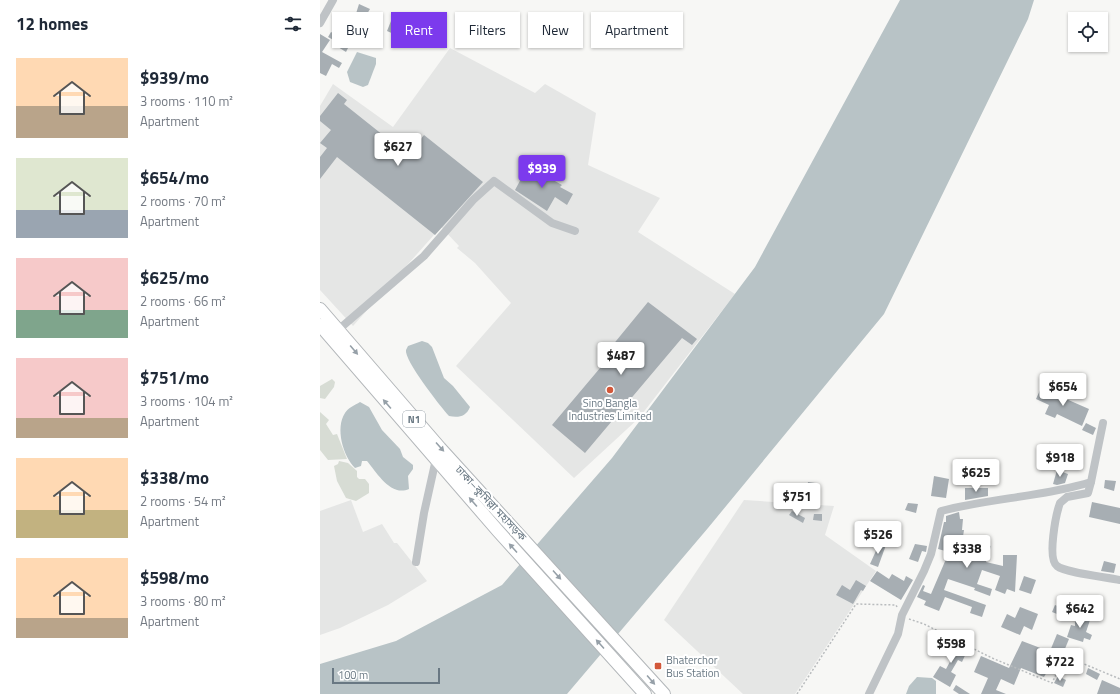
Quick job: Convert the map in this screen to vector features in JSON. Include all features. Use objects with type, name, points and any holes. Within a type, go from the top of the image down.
[{"type":"highway","name":"ঢাকা–কুমিল্লা মহাসড়ক","points":[[320,309],[430,436],[664,694]]},
{"type":"highway","name":"ঢাকা–কুমিল্লা মহাসড়ক","points":[[320,325],[498,531],[645,694]]},
{"type":"street","points":[[320,23],[333,0]]},
{"type":"street","points":[[338,330],[424,256],[473,200],[494,181],[552,223],[575,231]]},
{"type":"street","points":[[1103,423],[1088,493],[1067,497],[1060,503],[1052,551],[1053,560],[1056,566],[1120,580]]},
{"type":"street","points":[[416,562],[424,513],[436,459]]},
{"type":"street","points":[[869,694],[898,634],[902,615],[931,554],[941,511],[969,504],[1065,490],[1091,482]]},
{"type":"path","points":[[797,694],[856,604],[896,605],[902,615],[924,624],[992,658],[1052,683],[1065,656],[1120,679]]},
{"type":"shaded area","points":[[900,0],[1034,0],[1028,19],[884,314],[708,528],[567,694],[320,694],[320,664],[396,641],[502,585],[612,458],[755,267]]},
{"type":"shaded area","points":[[450,48],[535,93],[545,84],[596,113],[588,165],[660,198],[638,232],[735,294],[639,418],[574,478],[456,366],[511,303],[475,263],[457,248],[459,246],[441,227],[353,326],[320,290],[320,106],[333,84],[393,127]]},
{"type":"shaded area","points":[[357,52],[376,58],[376,64],[368,85],[363,87],[350,82],[347,72]]},
{"type":"shaded area","points":[[422,341],[428,343],[432,347],[444,378],[453,386],[470,407],[464,415],[459,417],[449,416],[416,373],[406,350],[408,346]]},
{"type":"shaded area","points":[[332,379],[335,382],[334,387],[325,399],[320,398],[320,386]]},
{"type":"shaded area","points":[[360,402],[369,407],[382,430],[400,449],[403,457],[413,465],[413,469],[408,476],[409,489],[402,491],[390,487],[367,461],[362,461],[361,466],[355,468],[347,456],[342,442],[342,419],[348,410]]},
{"type":"shaded area","points":[[320,412],[329,420],[326,424],[333,435],[337,434],[347,459],[328,460],[320,450]]},
{"type":"shaded area","points":[[339,461],[348,463],[357,471],[357,477],[359,479],[365,479],[369,484],[369,493],[356,501],[346,498],[337,481],[334,466],[338,464]]},
{"type":"shaded area","points":[[351,500],[363,532],[382,524],[394,543],[397,543],[427,581],[388,605],[340,628],[320,635],[320,511]]},
{"type":"shaded area","points":[[744,500],[834,506],[825,535],[876,571],[795,694],[743,694],[664,620]]},
{"type":"shaded area","points":[[917,677],[932,678],[936,681],[936,694],[906,694],[909,686]]},
{"type":"building","points":[[359,4],[370,9],[368,12],[356,12]]},
{"type":"building","points":[[391,21],[391,33],[387,31]]},
{"type":"building","points":[[331,32],[332,33],[332,39],[328,37]]},
{"type":"building","points":[[320,34],[330,40],[322,52],[342,63],[339,68],[332,64],[326,76],[320,73]]},
{"type":"building","points":[[340,48],[348,48],[346,52]]},
{"type":"building","points":[[338,93],[347,100],[344,104],[408,155],[424,135],[483,182],[435,235],[337,157],[320,179],[320,157],[327,148],[320,143],[331,130],[320,121],[320,116]]},
{"type":"building","points":[[528,166],[562,185],[560,187],[573,194],[567,205],[555,197],[547,211],[515,190]]},
{"type":"building","name":"Sino Bangla Industries Limited","points":[[648,302],[697,339],[692,345],[682,338],[585,453],[552,425],[611,355],[607,352]]},
{"type":"building","points":[[1041,388],[1089,409],[1082,426],[1057,414],[1055,418],[1045,414],[1049,405],[1036,399]]},
{"type":"building","points":[[1086,423],[1096,428],[1093,435],[1082,430]]},
{"type":"building","points":[[1057,470],[1068,474],[1065,483],[1057,485],[1053,484]]},
{"type":"building","points":[[934,476],[949,479],[946,498],[931,496]]},
{"type":"building","points":[[1105,480],[1116,481],[1114,491],[1104,488]]},
{"type":"building","points":[[808,482],[815,483],[812,499],[806,498]]},
{"type":"building","points":[[965,488],[988,488],[988,496],[965,500]]},
{"type":"building","points":[[1092,502],[1120,508],[1120,524],[1089,517]]},
{"type":"building","points":[[908,503],[918,504],[916,513],[905,510]]},
{"type":"building","points":[[792,511],[805,518],[803,523],[789,515]]},
{"type":"building","points":[[959,512],[960,519],[963,519],[962,530],[964,530],[962,543],[971,547],[969,551],[981,555],[984,544],[991,546],[986,562],[1003,566],[1003,555],[1017,555],[1015,592],[1007,589],[1005,594],[995,590],[1000,576],[982,570],[977,584],[992,589],[990,596],[974,590],[975,588],[948,579],[944,590],[986,605],[982,617],[970,613],[972,607],[945,597],[939,611],[924,605],[926,601],[917,597],[923,585],[925,586],[923,591],[931,594],[949,552],[938,549],[944,522],[946,522],[946,516]]},
{"type":"building","points":[[814,514],[822,514],[822,521],[813,520]]},
{"type":"building","points":[[880,542],[886,545],[878,567],[870,564]]},
{"type":"building","points":[[915,544],[927,546],[926,552],[922,551],[918,562],[909,559]]},
{"type":"building","points":[[1104,561],[1116,564],[1114,573],[1101,571]]},
{"type":"building","points":[[877,571],[889,579],[892,574],[904,581],[906,576],[913,580],[901,600],[870,581]]},
{"type":"building","points":[[1024,576],[1036,580],[1031,594],[1019,590]]},
{"type":"building","points":[[856,580],[866,586],[863,591],[861,590],[853,604],[836,595],[842,585],[850,590]]},
{"type":"building","points":[[1055,605],[1065,609],[1062,616],[1052,612]]},
{"type":"building","points":[[1020,607],[1038,614],[1032,630],[1024,626],[1020,635],[1001,627],[1007,614],[1015,618]]},
{"type":"building","points":[[1080,613],[1091,617],[1086,632],[1092,635],[1090,640],[1084,638],[1083,642],[1067,637],[1071,625],[1075,626],[1075,618],[1078,618]]},
{"type":"building","points":[[1057,634],[1069,639],[1062,656],[1050,651]]},
{"type":"building","points":[[1022,641],[1051,652],[1046,662],[1054,666],[1052,671],[1048,670],[1044,677],[1021,668],[1014,685],[1001,679],[996,690],[1006,694],[981,694],[988,678],[974,672],[981,656],[1009,668]]},
{"type":"building","points":[[948,642],[968,649],[962,662],[958,660],[951,672],[956,675],[950,687],[933,677],[940,666],[946,669],[953,656],[943,651]]},
{"type":"building","points":[[1088,668],[1100,674],[1097,680],[1086,674]]},
{"type":"building","points":[[1058,676],[1066,680],[1063,687],[1054,683]]},
{"type":"building","points":[[1102,680],[1120,688],[1120,694],[1097,694]]},
{"type":"building","points":[[956,685],[970,694],[959,694],[953,690]]},
{"type":"place","name":"Sino Bangla Industries Limited","points":[[610,390]]},
{"type":"place","name":"Bhaterchor Bus Station","points":[[658,666]]}]
